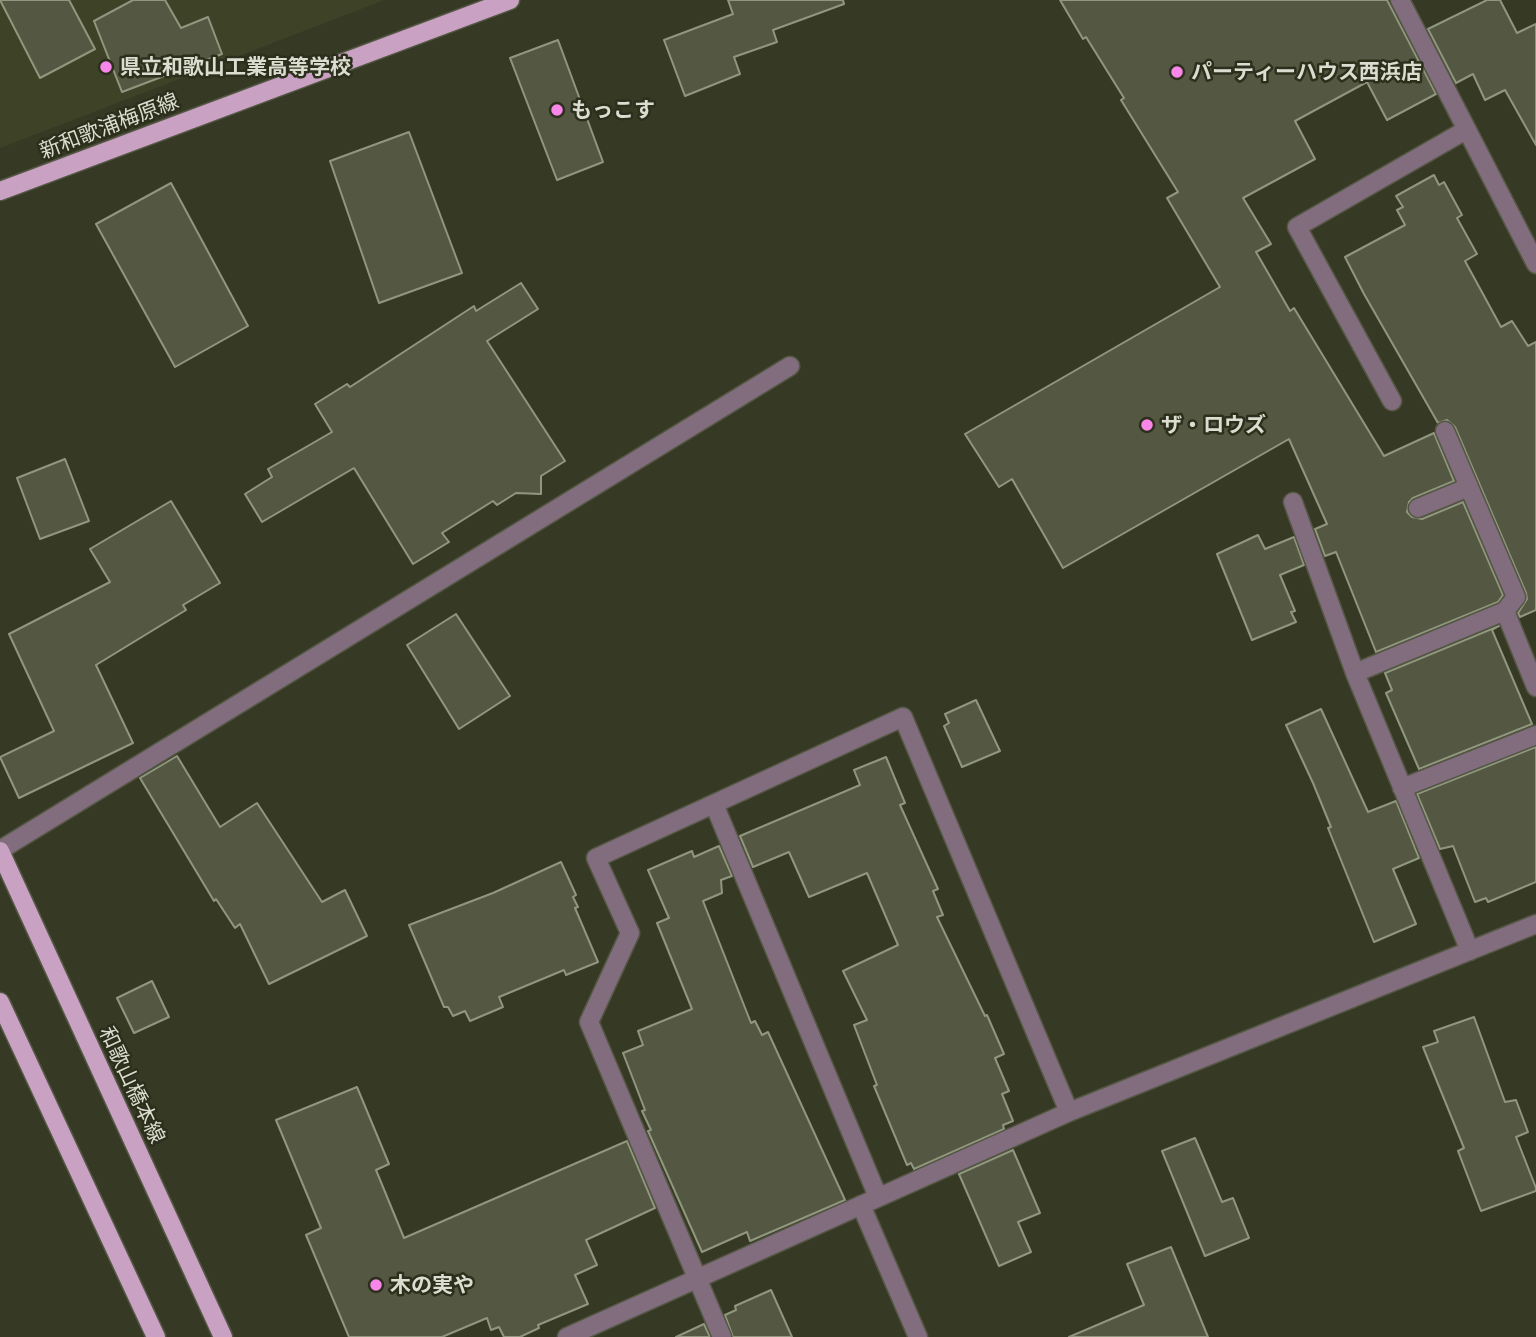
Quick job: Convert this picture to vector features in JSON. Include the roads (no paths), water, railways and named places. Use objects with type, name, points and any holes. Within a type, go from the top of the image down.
[{"type":"main road","name":"新和歌浦梅原線","points":[[0,191],[510,0]]},
{"type":"main road","name":"和歌山橋本線","points":[[0,851],[223,1337]]},
{"type":"main road","points":[[0,1002],[156,1337]]},
{"type":"street","points":[[1400,0],[1466,130],[1530,235],[1536,264]]},
{"type":"street","points":[[1392,401],[1297,227],[1466,130]]},
{"type":"street","points":[[0,851],[790,366]]},
{"type":"street","points":[[1355,673],[1505,611],[1516,597],[1445,430]]},
{"type":"street","points":[[1418,508],[1469,487]]},
{"type":"street","points":[[1293,502],[1355,673],[1470,951]]},
{"type":"street","points":[[1505,611],[1536,687]]},
{"type":"street","points":[[722,1337],[589,1022],[629,933],[596,858],[903,717],[1069,1112]]},
{"type":"street","points":[[1402,788],[1536,735]]},
{"type":"street","points":[[714,804],[878,1197]]},
{"type":"street","points":[[567,1337],[1069,1112],[1536,924]]},
{"type":"street","points":[[861,1205],[918,1337]]},
{"type":"place","name":"県立和歌山工業高等学校","points":[[106,67]]},
{"type":"place","name":"パーティーハウス西浜店","points":[[1177,72]]},
{"type":"place","name":"もっこす","points":[[557,110]]},
{"type":"place","name":"ザ・ロウズ","points":[[1147,425]]},
{"type":"place","name":"木の実や","points":[[376,1285]]}]
